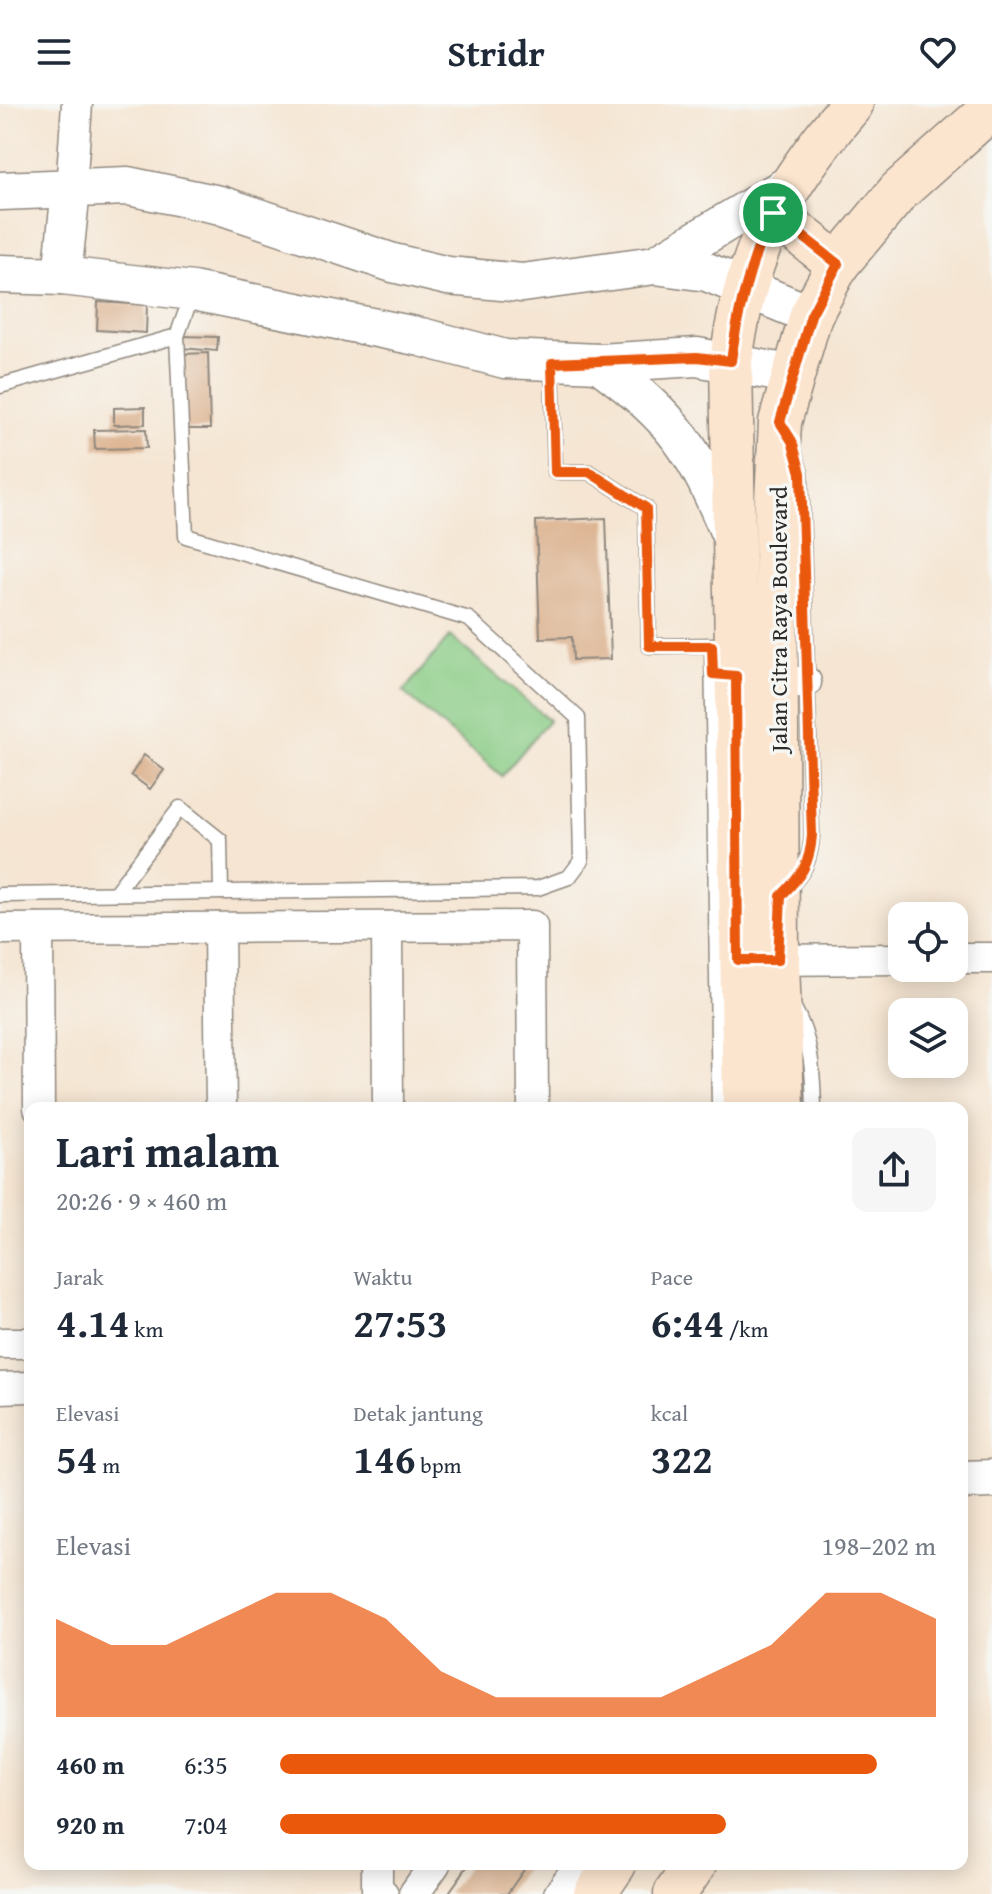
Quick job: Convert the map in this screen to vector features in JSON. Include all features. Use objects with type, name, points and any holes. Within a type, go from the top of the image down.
[{"type":"main road","name":"Jalan Citra Raya Boulevard","points":[[782,1102],[766,969],[727,830],[724,660],[734,543],[731,361],[745,285],[757,246],[780,200],[852,104]]},
{"type":"main road","name":"Jalan Citra Raya Boulevard","points":[[743,1102],[730,1051],[766,969],[781,896],[793,682],[776,501],[780,422],[811,315],[838,264],[899,191],[992,108]]},
{"type":"main road","points":[[780,200],[838,264]]},
{"type":"main road","points":[[675,1894],[691,1870]]},
{"type":"street","points":[[62,276],[77,104]]},
{"type":"street","points":[[0,191],[128,186],[220,205],[393,263],[448,276],[522,283],[655,265],[707,272],[745,285],[811,315]]},
{"type":"street","points":[[655,265],[780,200]]},
{"type":"street","points":[[0,274],[62,276],[193,291],[421,337],[505,359],[599,363],[697,357],[794,375]]},
{"type":"street","points":[[599,363],[663,414],[686,442],[734,543]]},
{"type":"street","points":[[0,929],[532,926],[533,1102]]},
{"type":"street","points":[[387,927],[388,1102]]},
{"type":"street","points":[[219,928],[221,1102]]},
{"type":"street","points":[[38,929],[39,1102]]},
{"type":"street","points":[[968,958],[992,958]]},
{"type":"street","points":[[766,969],[888,960]]},
{"type":"street","points":[[0,1343],[24,1343]]},
{"type":"street","points":[[0,1388],[24,1387]]},
{"type":"street","points":[[968,1480],[992,1479]]},
{"type":"street","points":[[377,1870],[377,1889],[383,1894]]},
{"type":"street","points":[[414,1894],[431,1870]]},
{"type":"street","points":[[559,1894],[597,1872]]},
{"type":"lane","points":[[0,895],[538,888],[569,877],[581,861],[578,718],[469,619],[186,536],[177,336],[193,291]]},
{"type":"lane","points":[[0,386],[177,336]]},
{"type":"lane","points":[[552,363],[555,472],[589,472],[646,508],[649,646],[724,660]]},
{"type":"lane","points":[[115,893],[180,808],[220,840],[221,892]]},
{"type":"lane","points":[[720,1102],[730,1051],[727,830]]},
{"type":"lane","points":[[766,969],[807,1039],[813,1065],[814,1102]]},
{"type":"green space","points":[[450,636],[549,720],[502,776],[403,692]]},
{"type":"building","points":[[98,302],[147,305],[146,333],[97,330]]},
{"type":"building","points":[[182,336],[218,337],[217,351],[182,348]]},
{"type":"building","points":[[208,353],[210,429],[185,429],[183,354]]},
{"type":"building","points":[[145,407],[145,424],[114,425],[114,408]]},
{"type":"building","points":[[146,429],[147,448],[95,449],[94,430]]},
{"type":"building","points":[[606,518],[611,659],[573,660],[572,637],[540,638],[536,521]]},
{"type":"building","points":[[144,755],[164,770],[150,789],[131,775]]},
{"type":"building","points":[[465,1870],[524,1870],[507,1894],[448,1894]]},
{"type":"route","points":[[773,213],[838,264],[811,315],[780,422],[792,441],[801,473],[812,835],[810,860],[805,872],[781,896],[778,960],[738,960],[736,676],[713,674],[712,646],[649,646],[646,508],[589,472],[555,472],[552,363],[697,357],[731,361],[745,285],[757,246],[773,213]]}]
